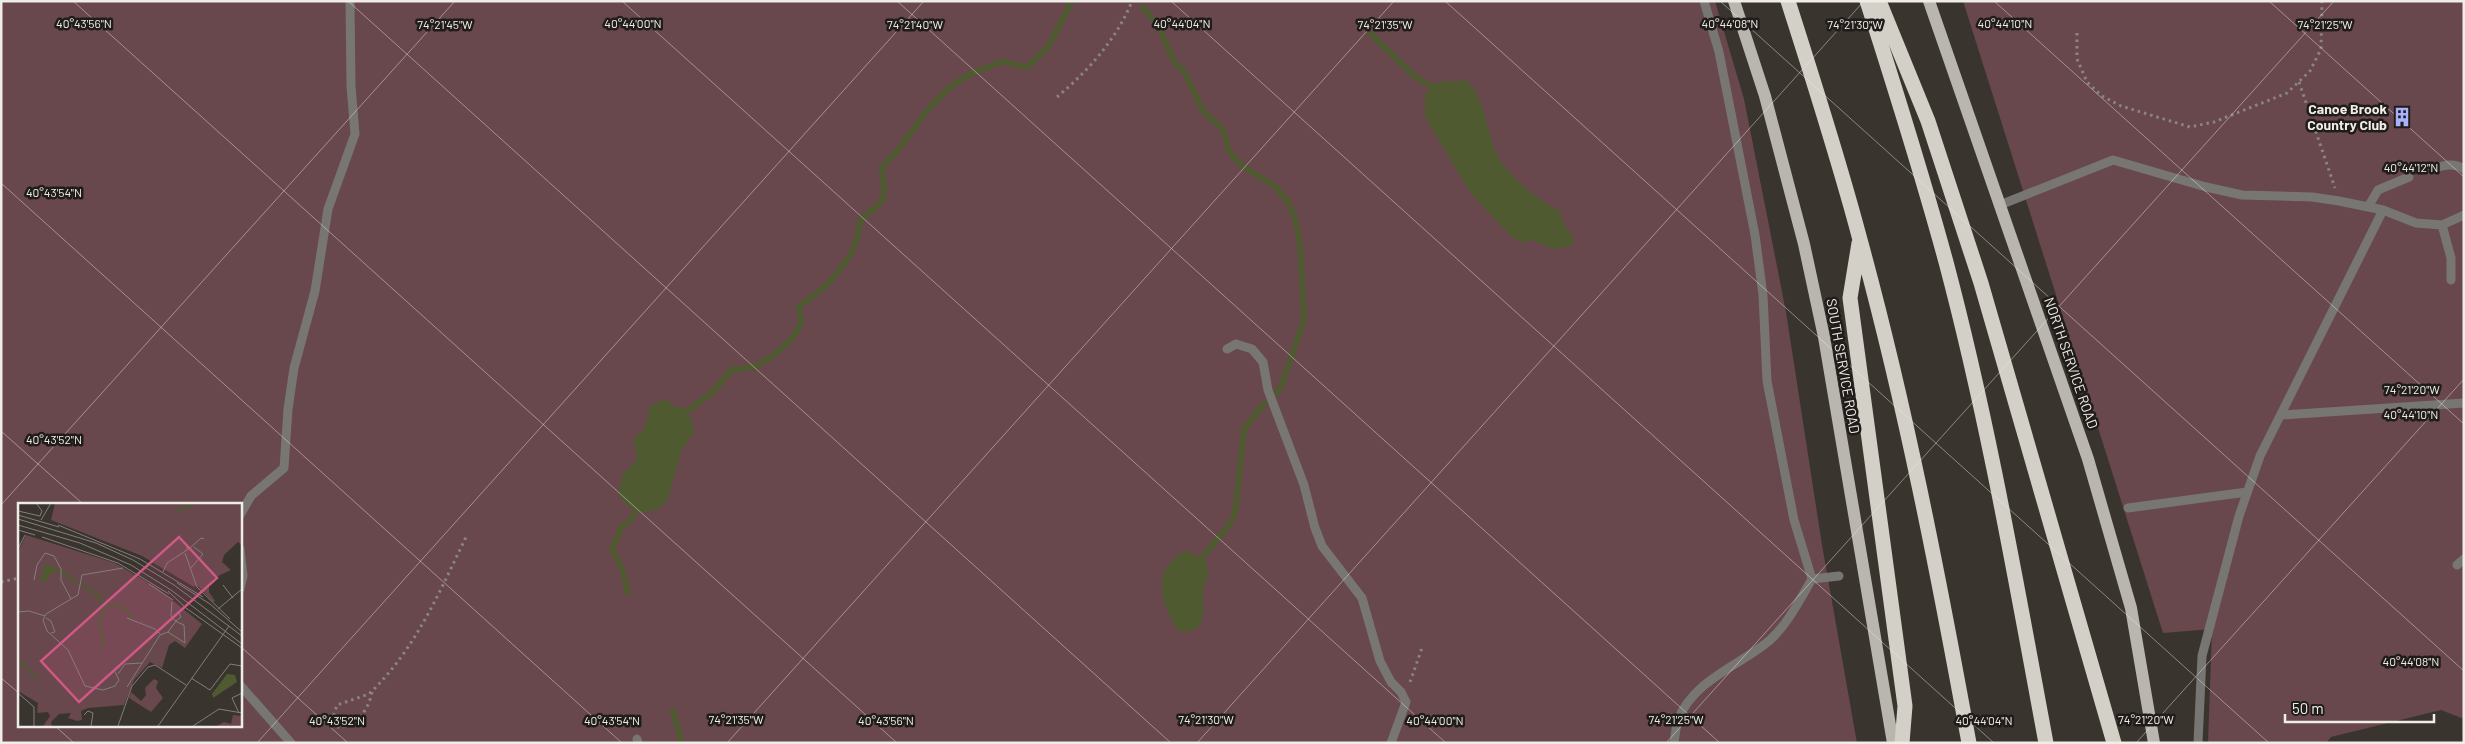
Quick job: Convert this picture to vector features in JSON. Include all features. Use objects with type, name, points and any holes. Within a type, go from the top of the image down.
[{"type":"highway","points":[[1788,1],[1860,237],[1912,448],[1946,616],[1968,743]]},
{"type":"highway","points":[[1868,1],[1946,263],[1986,434],[2046,743]]},
{"type":"highway","points":[[1879,1],[1928,121],[1981,283],[2114,743]]},
{"type":"highway","points":[[1860,237],[1850,298],[1905,706],[1902,743]]},
{"type":"main road","name":"SOUTH SERVICE ROAD","points":[[1734,1],[1765,96],[1804,244],[1824,337],[1894,743]]},
{"type":"main road","name":"NORTH SERVICE ROAD","points":[[1929,1],[2088,459],[2129,599],[2154,743]]},
{"type":"lane","points":[[241,512],[251,496],[284,468],[288,409],[294,368],[315,291],[328,209],[355,134],[351,86],[350,1]]},
{"type":"lane","points":[[1674,743],[1678,720],[1692,698],[1738,661],[1770,639],[1791,614],[1812,579],[1794,520],[1768,391],[1763,295],[1755,235],[1719,52],[1704,1]]},
{"type":"lane","points":[[2000,205],[2113,160],[2206,187],[2242,195],[2312,197],[2339,201],[2382,210],[2416,222],[2442,225],[2464,215]]},
{"type":"lane","points":[[2428,170],[2448,164],[2457,164],[2464,168]]},
{"type":"lane","points":[[2368,207],[2378,190],[2409,177]]},
{"type":"lane","points":[[2198,743],[2202,656],[2223,569],[2247,492],[2260,456],[2382,210]]},
{"type":"lane","points":[[2442,225],[2451,258],[2451,280]]},
{"type":"lane","points":[[1227,349],[1236,344],[1252,349],[1263,362],[1268,390],[1304,485],[1315,528],[1322,546],[1362,598],[1370,619],[1380,661],[1391,682],[1405,699],[1406,702],[1392,743]]},
{"type":"lane","points":[[2281,415],[2464,403]]},
{"type":"lane","points":[[2128,508],[2247,492]]},
{"type":"lane","points":[[241,558],[243,576],[241,584]]},
{"type":"lane","points":[[1812,579],[1839,576]]},
{"type":"lane","points":[[241,686],[291,743]]},
{"type":"path","points":[[1057,97],[1082,76],[1110,42],[1124,20],[1132,1]]},
{"type":"path","points":[[2076,33],[2077,59],[2087,82],[2102,96],[2122,106],[2190,127],[2214,122],[2287,94],[2310,70],[2321,49],[2322,1]]},
{"type":"path","points":[[2298,82],[2324,152],[2339,201]]},
{"type":"path","points":[[372,692],[370,704],[358,719],[346,728],[338,727],[334,714],[337,706],[372,692],[386,679],[411,644],[428,616],[466,537]]},
{"type":"path","points":[[1,582],[18,578]]},
{"type":"path","points":[[1405,699],[1422,648]]},
{"type":"shaded area","points":[[1,1],[1715,1],[1744,99],[1786,312],[1822,545],[1857,743],[1,743]]},
{"type":"shaded area","points":[[1963,1],[2464,1],[2464,719],[2441,710],[2331,737],[2326,743],[2208,743],[2212,629],[2163,633]]},
{"type":"shaded area","points":[[1468,81],[1474,89],[1502,163],[1534,195],[1560,211],[1562,220],[1574,242],[1570,247],[1553,249],[1532,240],[1525,243],[1513,238],[1471,194],[1425,117],[1425,94],[1438,82]]},
{"type":"shaded area","points":[[666,400],[691,417],[694,432],[682,450],[667,501],[658,509],[645,513],[631,509],[621,499],[618,491],[623,474],[635,462],[637,455],[633,439],[645,426],[648,411],[653,404]]},
{"type":"shaded area","points":[[1185,551],[1194,554],[1205,562],[1208,566],[1208,576],[1204,586],[1203,611],[1200,624],[1189,631],[1179,632],[1167,610],[1162,588],[1167,568],[1174,559]]},
{"type":"waterway","points":[[682,410],[686,412],[713,392],[731,370],[754,367],[774,355],[788,342],[797,332],[801,322],[799,306],[821,290],[840,270],[854,246],[860,220],[876,207],[883,198],[883,167],[933,104],[956,83],[970,74],[987,67],[1001,62],[1027,67],[1048,47],[1072,1]]},
{"type":"waterway","points":[[1143,7],[1158,25],[1175,63],[1184,71],[1203,111],[1223,129],[1229,151],[1240,164],[1274,186],[1287,200],[1295,218],[1300,243],[1304,320],[1281,387],[1274,396]]},
{"type":"waterway","points":[[1370,33],[1414,76],[1433,87]]},
{"type":"waterway","points":[[1197,564],[1232,521],[1236,506],[1244,429],[1265,403]]},
{"type":"waterway","points":[[628,593],[622,569],[612,549],[622,526],[631,520],[639,504]]},
{"type":"waterway","points":[[673,711],[682,743]]},
{"type":"place","name":"Canoe Brook Country Club","points":[[2402,117]]}]
